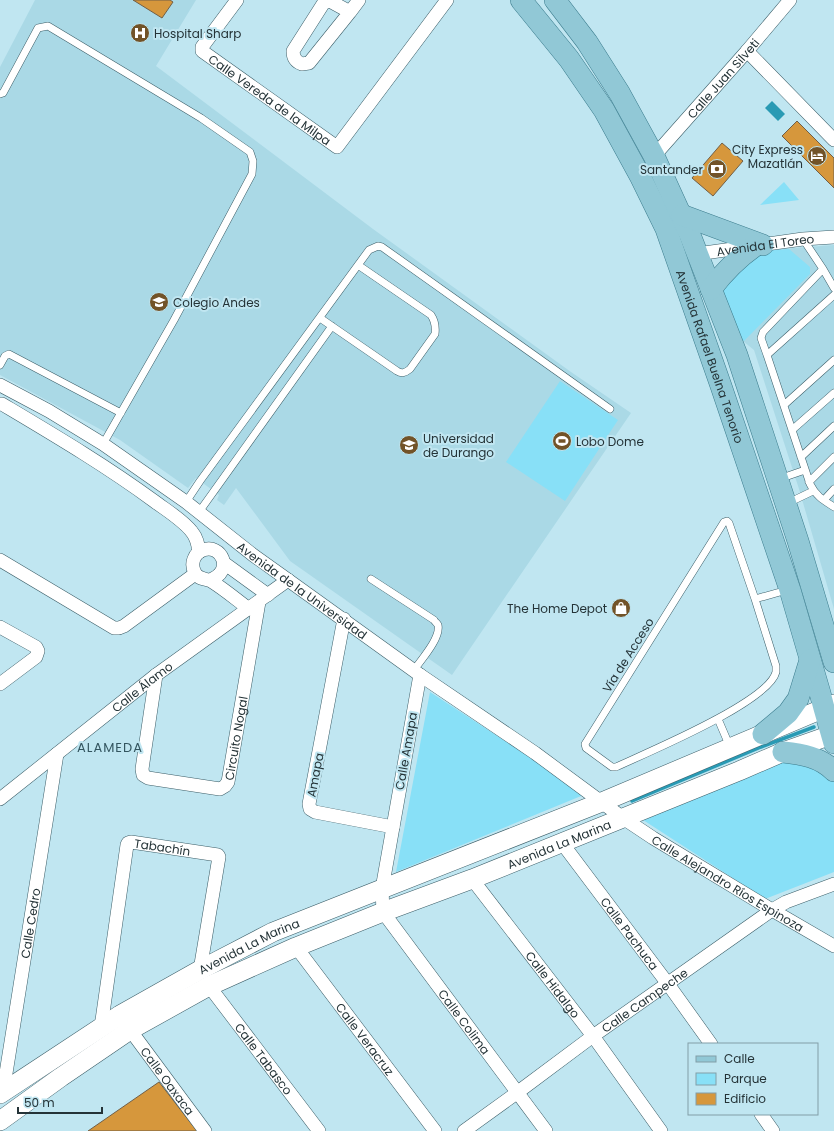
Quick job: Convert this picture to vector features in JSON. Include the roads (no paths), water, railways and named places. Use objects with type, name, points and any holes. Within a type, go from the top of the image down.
[{"type":"main road","name":"Avenida Rafael Buelna Tenorio","points":[[521,0],[569,59],[604,110],[640,176],[666,229],[790,590],[820,693],[829,706],[833,738]]},
{"type":"main road","name":"Avenida Rafael Buelna Tenorio","points":[[555,0],[587,42],[620,94],[654,156],[682,215],[737,355],[786,504],[833,659]]},
{"type":"main road","points":[[682,215],[759,245]]},
{"type":"main road","points":[[711,289],[722,275],[742,255],[759,245]]},
{"type":"main road","points":[[676,258],[697,254]]},
{"type":"main road","points":[[763,734],[788,713],[798,700],[810,660]]},
{"type":"main road","name":"Avenida La Marina","points":[[0,1121],[61,1077],[125,1023],[200,970],[272,932],[602,802],[829,706]]},
{"type":"main road","name":"Avenida La Marina","points":[[2,1093],[101,1027],[125,1023],[296,947],[562,843],[783,752],[833,738]]},
{"type":"main road","points":[[783,752],[803,754],[824,763],[834,771]]},
{"type":"street","name":"Calle Vereda de la Milpa","points":[[237,0],[202,46],[202,52],[337,147],[447,0]]},
{"type":"street","points":[[350,12],[330,1],[326,1],[293,51],[293,57],[295,60],[302,64],[309,63],[350,12],[359,0]]},
{"type":"street","name":"Calle Juan Silveti","points":[[654,156],[790,0]]},
{"type":"street","points":[[747,51],[834,140]]},
{"type":"street","name":"Avenida El Toreo","points":[[697,254],[759,245],[834,237]]},
{"type":"street","name":"Avenida de la Universidad","points":[[0,385],[49,411],[103,444],[186,502],[253,555],[417,672],[535,753],[602,802]]},
{"type":"street","points":[[0,404],[81,451],[128,482],[191,531],[197,539],[199,552]]},
{"type":"street","points":[[207,549],[215,550],[221,555],[224,563],[258,602],[210,580],[202,579],[195,574],[192,566],[194,558],[199,552],[207,549]]},
{"type":"street","points":[[0,560],[114,628],[124,626],[195,574]]},
{"type":"street","points":[[210,580],[217,578],[222,571],[224,563]]},
{"type":"street","name":"Calle Álamo","points":[[0,799],[156,675],[288,580]]},
{"type":"street","name":"Circuito Nogal","points":[[156,675],[142,769],[143,774],[148,778],[220,789],[228,782],[258,602]]},
{"type":"street","name":"Amapa","points":[[344,619],[309,804],[310,809],[315,812],[393,827]]},
{"type":"street","points":[[0,626],[36,647],[38,651],[36,657],[0,684]]},
{"type":"street","name":"Calle Amapa","points":[[393,827],[417,672]]},
{"type":"street","name":"Calle Cedro","points":[[2,1093],[57,754]]},
{"type":"street","name":"Avenida La Marina","points":[[602,802],[623,818]]},
{"type":"street","name":"Calle Alejandro Ríos Espinoza","points":[[623,818],[653,838],[834,946]]},
{"type":"street","points":[[383,912],[382,889],[393,827]]},
{"type":"street","name":"Tabachín","points":[[101,1027],[128,843],[131,842],[216,854],[219,857],[200,970]]},
{"type":"street","name":"Calle Pachuca","points":[[562,843],[710,1043]]},
{"type":"street","name":"Calle Hidalgo","points":[[472,879],[593,1036],[661,1131]]},
{"type":"street","name":"Calle Campeche","points":[[464,1131],[593,1036],[772,910],[786,902],[834,884]]},
{"type":"street","name":"Calle Colima","points":[[383,912],[546,1131]]},
{"type":"street","name":"Calle Veracruz","points":[[296,947],[435,1131]]},
{"type":"street","name":"Calle Tabasco","points":[[209,986],[318,1131]]},
{"type":"street","name":"Calle Oaxaca","points":[[125,1023],[205,1131]]},
{"type":"street","points":[[762,1115],[773,1131]]},
{"type":"lane","points":[[0,94],[3,93],[38,28],[48,26],[201,118],[250,152],[253,161],[252,174],[174,320],[103,444]]},
{"type":"lane","points":[[803,240],[834,288]]},
{"type":"lane","points":[[186,502],[369,250],[378,246],[382,247],[610,410]]},
{"type":"lane","points":[[320,318],[401,373],[406,373],[410,369],[435,334],[436,327],[434,320],[431,314],[358,265]]},
{"type":"lane","points":[[823,269],[763,332],[761,338],[809,482],[813,491],[820,498],[834,507]]},
{"type":"lane","points":[[767,355],[834,295]]},
{"type":"lane","points":[[199,512],[332,326]]},
{"type":"lane","points":[[0,366],[5,356],[9,354],[121,413]]},
{"type":"lane","points":[[784,405],[834,360]]},
{"type":"lane","points":[[792,430],[834,393]]},
{"type":"lane","points":[[801,457],[834,426]]},
{"type":"lane","points":[[809,482],[834,457]]},
{"type":"lane","points":[[778,480],[805,470]]},
{"type":"lane","points":[[824,500],[834,489]]},
{"type":"lane","points":[[786,504],[813,491]]},
{"type":"lane","name":"Vía de Acceso","points":[[727,521],[729,523],[755,600],[776,666],[776,672],[767,685],[754,696],[718,719],[616,766],[612,766],[585,746],[724,522],[727,521]]},
{"type":"lane","points":[[371,578],[434,620],[438,626],[436,639],[417,672]]},
{"type":"lane","points":[[755,600],[790,590]]},
{"type":"lane","points":[[718,719],[730,748]]},
{"type":"waterway","points":[[632,801],[761,747],[814,727]]},
{"type":"place","name":"Hospital Sharp","points":[[140,33]]},
{"type":"place","name":"City Express Mazatlán","points":[[817,156]]},
{"type":"place","name":"Santander","points":[[717,169]]},
{"type":"place","name":"Colegio Andes","points":[[159,302]]},
{"type":"place","name":"Lobo Dome","points":[[562,441]]},
{"type":"place","name":"Universidad de Durango","points":[[409,445]]},
{"type":"place","name":"The Home Depot","points":[[621,608]]},
{"type":"district","name":"ALAMEDA","points":[[110,747]]}]
